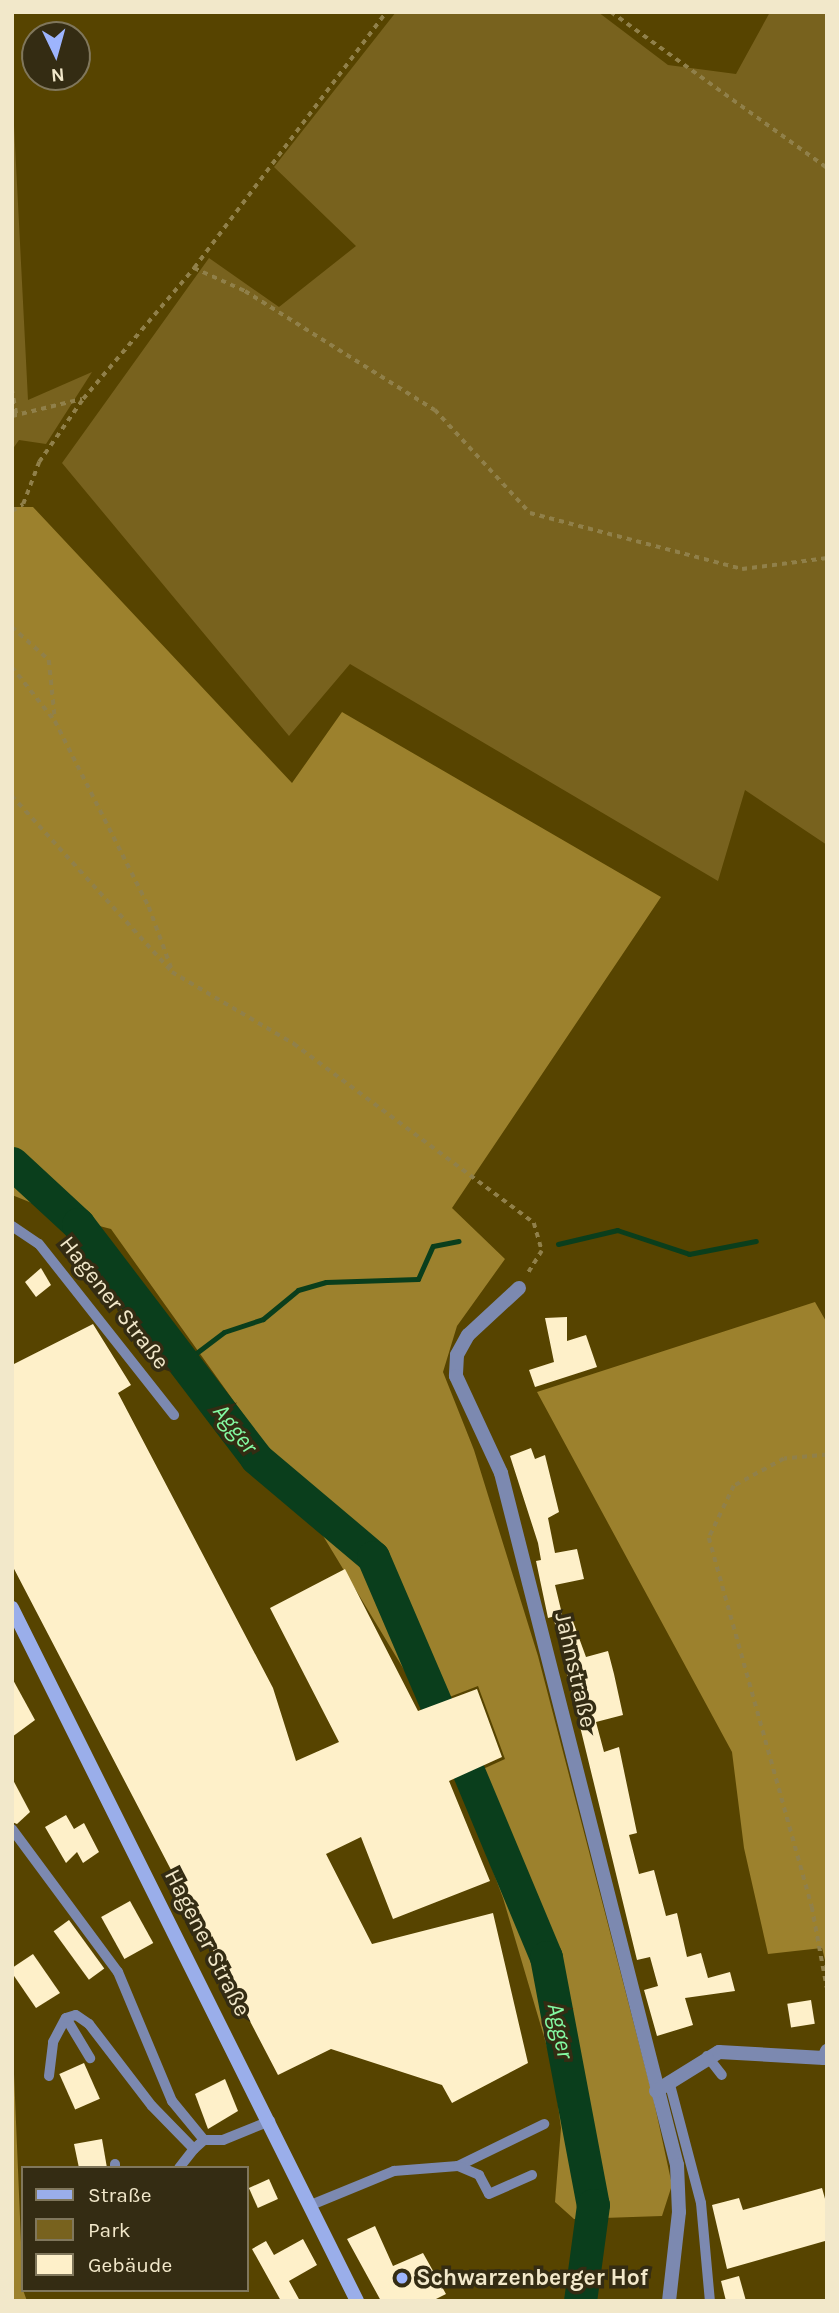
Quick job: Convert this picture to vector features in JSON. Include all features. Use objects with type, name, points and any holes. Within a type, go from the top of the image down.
[{"type":"main road","name":"Hagener Straße","points":[[12,1608],[270,2121],[357,2301]]},
{"type":"street","name":"Jahnstraße","points":[[519,1288],[468,1335],[457,1355],[456,1376],[501,1473],[557,1682],[656,2091],[677,2165],[680,2212],[669,2301]]},
{"type":"street","points":[[656,2091],[707,2056],[740,2050],[824,2058],[827,2051]]},
{"type":"lane","name":"Hagener Straße","points":[[12,1226],[39,1244],[174,1415]]},
{"type":"lane","points":[[12,1829],[117,1972],[172,2101],[204,2140]]},
{"type":"lane","points":[[49,2076],[53,2042],[66,2018],[76,2015],[89,2024],[152,2106],[194,2148]]},
{"type":"lane","points":[[66,2018],[90,2058]]},
{"type":"lane","points":[[707,2056],[722,2075]]},
{"type":"lane","points":[[669,2081],[701,2203],[710,2301]]},
{"type":"lane","points":[[180,2166],[204,2140],[223,2140],[270,2121]]},
{"type":"lane","points":[[311,2205],[394,2171],[458,2166],[544,2124]]},
{"type":"lane","points":[[458,2166],[479,2175],[489,2194],[531,2175]]},
{"type":"path","points":[[12,510],[23,504],[39,462],[83,399],[194,268],[386,12]]},
{"type":"path","points":[[611,12],[827,168]]},
{"type":"path","points":[[194,268],[244,291],[435,410],[530,513],[742,569],[827,558]]},
{"type":"path","points":[[12,389],[15,416],[83,399]]},
{"type":"path","points":[[12,628],[49,660],[55,721]]},
{"type":"path","points":[[12,667],[55,721],[149,907],[173,972]]},
{"type":"path","points":[[12,796],[173,972],[294,1044],[534,1223],[542,1251],[519,1288]]},
{"type":"path","points":[[827,1455],[784,1459],[734,1486],[709,1538],[812,1907],[827,1988]]},
{"type":"green space","points":[[396,12],[598,12],[668,65],[736,74],[770,12],[827,12],[827,845],[745,790],[718,881],[350,664],[289,736],[62,463],[209,258],[279,307],[356,246],[274,167]]},
{"type":"green space","points":[[12,86],[28,400],[92,372],[46,444],[19,440],[12,450]]},
{"type":"shaded area","points":[[12,507],[33,507],[292,783],[342,712],[661,897],[452,1208],[505,1259],[457,1326],[443,1372],[474,1450],[538,1656],[653,2097],[672,2185],[662,2216],[574,2219],[555,2202],[561,2128],[553,2067],[503,1898],[459,1780],[505,1759],[478,1686],[426,1706],[285,1473],[111,1229],[69,1218],[12,1195]]},
{"type":"shaded area","points":[[815,1302],[827,1323],[827,1968],[822,1948],[768,1954],[744,1848],[732,1752],[537,1392]]},
{"type":"shaded area","points":[[12,2026],[21,2292],[24,2292],[27,2301],[12,2301]]},
{"type":"building","points":[[41,1268],[51,1285],[36,1297],[25,1282]]},
{"type":"building","points":[[567,1317],[567,1341],[586,1335],[597,1367],[535,1387],[529,1370],[554,1362],[545,1318]]},
{"type":"building","points":[[93,1324],[131,1385],[118,1393],[273,1688],[296,1761],[339,1742],[270,1608],[345,1569],[418,1711],[477,1689],[502,1757],[449,1781],[490,1881],[393,1919],[361,1837],[326,1854],[372,1944],[493,1913],[528,2063],[452,2103],[442,2085],[331,2049],[278,2075],[12,1565],[12,1365]]},
{"type":"building","points":[[531,1448],[535,1459],[545,1455],[559,1512],[548,1518],[555,1553],[577,1549],[584,1579],[555,1585],[562,1614],[548,1618],[536,1561],[541,1560],[538,1543],[510,1456]]},
{"type":"building","points":[[571,1616],[586,1657],[608,1651],[623,1715],[596,1722],[604,1752],[619,1747],[637,1833],[629,1835],[639,1874],[654,1870],[666,1916],[677,1913],[687,1957],[701,1953],[708,1978],[730,1972],[735,1991],[685,1998],[693,2025],[657,2036],[644,1990],[658,1986],[650,1957],[637,1960],[554,1620]]},
{"type":"building","points":[[12,1678],[35,1720],[12,1737]]},
{"type":"building","points":[[12,1778],[30,1812],[17,1824],[12,1822]]},
{"type":"building","points":[[66,1815],[74,1829],[84,1823],[99,1852],[83,1863],[77,1852],[66,1863],[45,1827]]},
{"type":"building","points":[[130,1901],[153,1943],[124,1959],[101,1917]]},
{"type":"building","points":[[69,1920],[104,1969],[89,1980],[54,1931]]},
{"type":"building","points":[[33,1954],[60,1993],[36,2008],[12,1973],[12,1968]]},
{"type":"building","points":[[811,2000],[815,2024],[791,2027],[787,2004]]},
{"type":"building","points":[[84,2063],[100,2099],[75,2110],[59,2074]]},
{"type":"building","points":[[225,2079],[238,2111],[208,2129],[195,2094]]},
{"type":"building","points":[[102,2139],[107,2166],[79,2166],[74,2144]]},
{"type":"building","points":[[269,2179],[278,2199],[258,2208],[249,2188]]},
{"type":"building","points":[[822,2188],[827,2206],[825,2241],[727,2269],[712,2205],[739,2198],[743,2210]]},
{"type":"building","name":"Schwarzenberger Hof","points":[[375,2226],[393,2266],[423,2253],[446,2294],[432,2301],[381,2301],[347,2239]]},
{"type":"building","points":[[303,2239],[317,2265],[289,2281],[300,2301],[281,2301],[252,2249],[266,2241],[274,2255]]},
{"type":"building","points":[[739,2276],[746,2301],[726,2301],[721,2281]]},
{"type":"waterway","name":"Agger","points":[[12,1163],[78,1224],[256,1458],[373,1557],[436,1704]]},
{"type":"waterway","points":[[558,1244],[617,1230],[689,1254],[756,1241]]},
{"type":"waterway","points":[[171,1346],[195,1354],[224,1332],[263,1319],[298,1290],[326,1282],[418,1279],[433,1246],[459,1241]]},
{"type":"waterway","name":"Agger","points":[[469,1773],[546,1957],[593,2205],[580,2301]]},
{"type":"place","name":"Schwarzenberger Hof","points":[[402,2278]]}]
